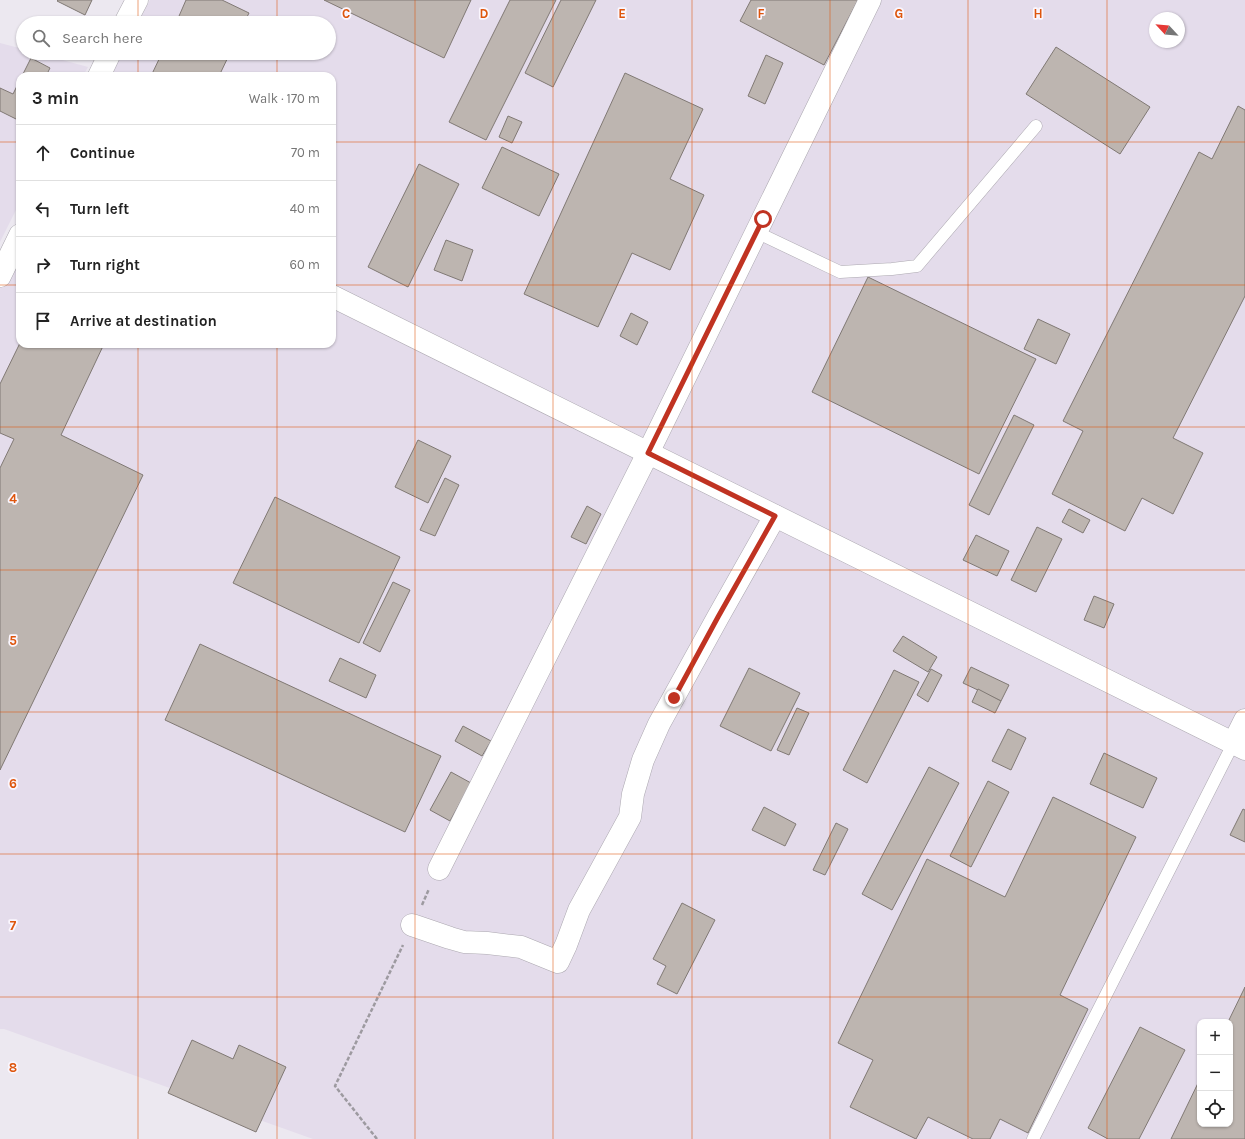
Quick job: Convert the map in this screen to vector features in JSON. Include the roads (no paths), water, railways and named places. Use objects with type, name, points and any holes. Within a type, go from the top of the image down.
[{"type":"street","points":[[129,16],[137,0]]},
{"type":"street","points":[[439,869],[648,453],[870,0]]},
{"type":"street","points":[[101,72],[107,60]]},
{"type":"street","points":[[0,276],[16,243]]},
{"type":"street","points":[[336,298],[1239,746],[1245,720]]},
{"type":"street","points":[[412,925],[464,942],[521,947],[558,962],[579,910],[630,817],[635,787],[644,760],[659,724],[775,516]]},
{"type":"lane","points":[[756,232],[840,272],[917,266],[1036,126]]},
{"type":"lane","points":[[1033,1139],[1239,746]]}]
